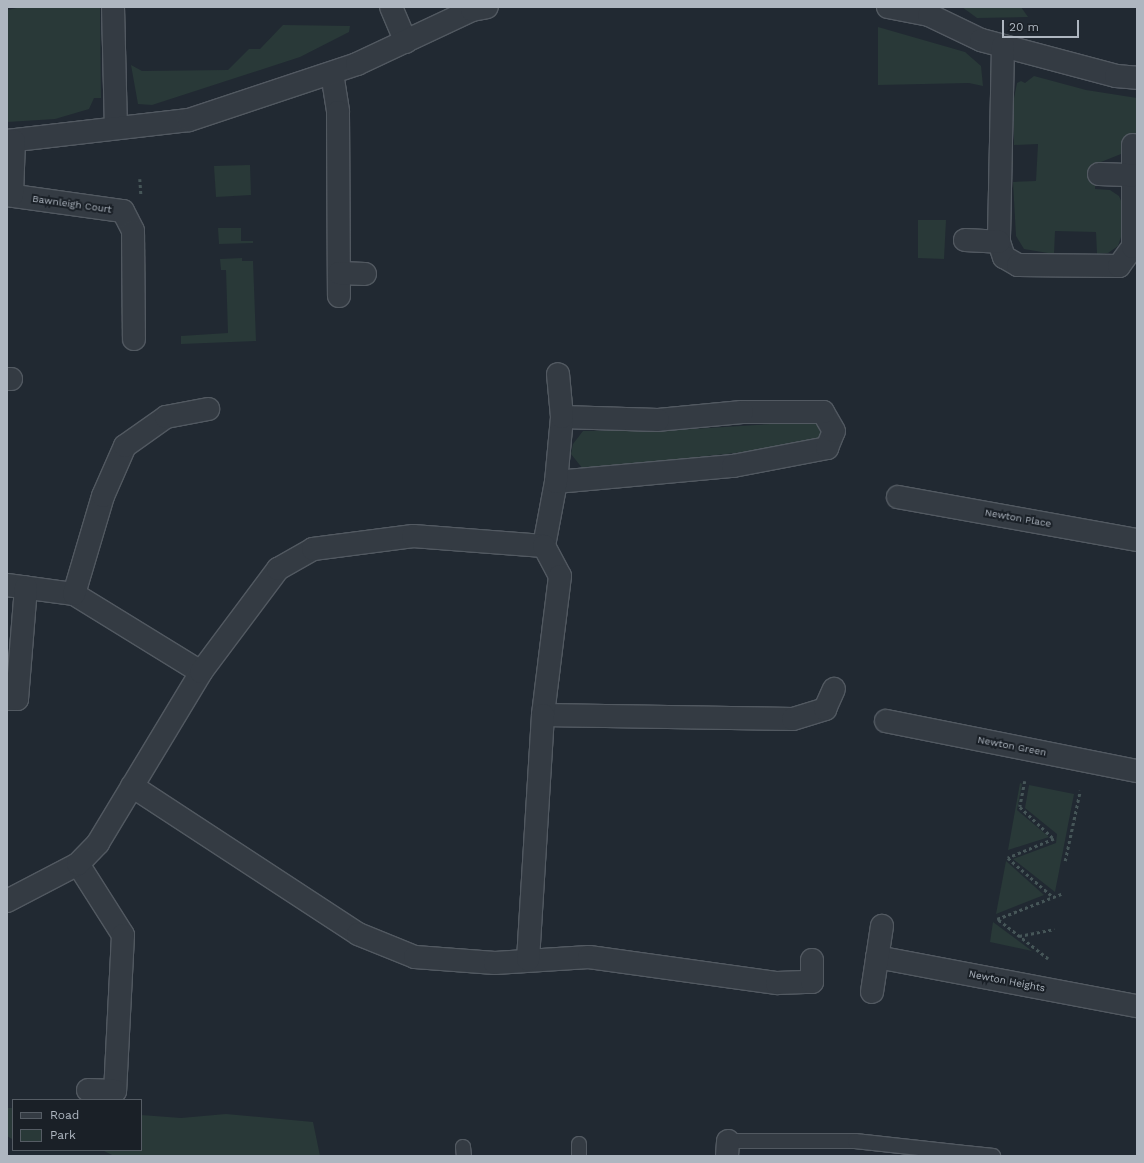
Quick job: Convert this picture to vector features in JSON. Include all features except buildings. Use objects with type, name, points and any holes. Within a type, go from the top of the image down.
[{"type":"street","points":[[113,7],[116,127]]},
{"type":"street","points":[[391,7],[406,42]]},
{"type":"street","points":[[10,141],[116,127],[188,120],[357,64],[472,10],[487,7]]},
{"type":"street","points":[[888,7],[930,11],[980,40],[1116,76],[1137,78]]},
{"type":"street","points":[[1003,46],[999,242],[1004,257],[1018,265],[1119,266],[1133,247],[1133,145]]},
{"type":"street","points":[[332,73],[338,112],[340,296]]},
{"type":"street","name":"Bawnleigh Court","points":[[10,141],[9,195],[123,211],[133,231],[134,339]]},
{"type":"street","points":[[1099,174],[1134,175]]},
{"type":"street","points":[[965,240],[999,242]]},
{"type":"street","points":[[339,273],[365,274]]},
{"type":"street","points":[[528,960],[543,715],[560,576],[544,546],[556,482],[562,417],[558,374]]},
{"type":"street","points":[[74,594],[103,496],[125,446],[166,417],[208,409]]},
{"type":"street","points":[[556,482],[733,466],[827,448],[834,431],[823,412],[742,412],[658,420],[562,417]]},
{"type":"street","name":"Newton Place","points":[[898,497],[1137,540]]},
{"type":"street","points":[[7,901],[78,864],[98,843],[201,672],[278,569],[313,549],[413,536],[544,546]]},
{"type":"street","points":[[7,699],[17,699],[16,586],[74,594],[201,672]]},
{"type":"street","points":[[543,715],[793,719],[830,715],[834,688]]},
{"type":"street","name":"Newton Green","points":[[886,721],[1137,771]]},
{"type":"street","points":[[132,786],[358,934],[415,957],[495,963],[588,957],[777,983],[812,982],[812,960]]},
{"type":"street","points":[[78,864],[123,935],[114,1091],[88,1090]]},
{"type":"street","points":[[872,992],[882,926]]},
{"type":"street","name":"Newton Heights","points":[[877,957],[1137,1006]]},
{"type":"lane","points":[[728,1148],[855,1141],[993,1156]]},
{"type":"path","points":[[1025,781],[1020,807],[1054,839],[1008,858],[1053,897]]},
{"type":"path","points":[[1065,861],[1080,792]]},
{"type":"path","points":[[1048,959],[997,919],[1061,894]]},
{"type":"path","points":[[1018,936],[1054,929]]},
{"type":"green space","points":[[22,7],[100,7],[101,98],[94,98],[89,109],[55,119],[7,122],[7,10]]},
{"type":"green space","points":[[962,7],[1021,7],[1028,17],[977,18]]},
{"type":"green space","points":[[283,25],[350,26],[349,32],[300,57],[152,105],[138,104],[131,65],[142,71],[228,70],[249,49],[260,49]]},
{"type":"green space","points":[[878,27],[965,52],[981,66],[983,86],[969,83],[878,85]]},
{"type":"green space","points":[[1034,76],[1086,90],[1137,98],[1137,140],[1126,139],[1121,154],[1096,164],[1095,189],[1110,190],[1119,196],[1124,208],[1122,234],[1118,246],[1108,253],[1097,254],[1096,232],[1055,231],[1054,254],[1024,249],[1016,236],[1013,182],[1036,181],[1038,144],[1014,145],[1014,98],[1017,83],[1021,81],[1025,83]]},
{"type":"green space","points":[[250,165],[251,195],[216,197],[214,166]]},
{"type":"green space","points":[[918,220],[946,220],[944,259],[918,258]]},
{"type":"green space","points":[[218,228],[241,228],[241,241],[253,241],[253,243],[219,244]]},
{"type":"green space","points":[[242,258],[242,261],[253,261],[256,341],[181,344],[181,336],[228,333],[226,270],[221,270],[220,259]]},
{"type":"green space","points":[[818,421],[825,434],[813,445],[583,469],[571,454],[573,444],[583,431],[693,429]]},
{"type":"green space","points":[[1020,783],[1022,784],[1017,810],[1049,837],[1008,850]]},
{"type":"green space","points":[[1029,785],[1074,794],[1055,892],[1013,859],[1056,843],[1057,834],[1025,808]]},
{"type":"green space","points":[[1006,861],[1044,895],[996,914]]},
{"type":"green space","points":[[993,922],[1032,951],[990,942]]},
{"type":"green space","points":[[7,1108],[12,1108],[12,1139],[7,1136]]},
{"type":"green space","points":[[226,1114],[313,1122],[320,1156],[114,1156],[104,1151],[142,1151],[142,1115],[181,1118]]}]
